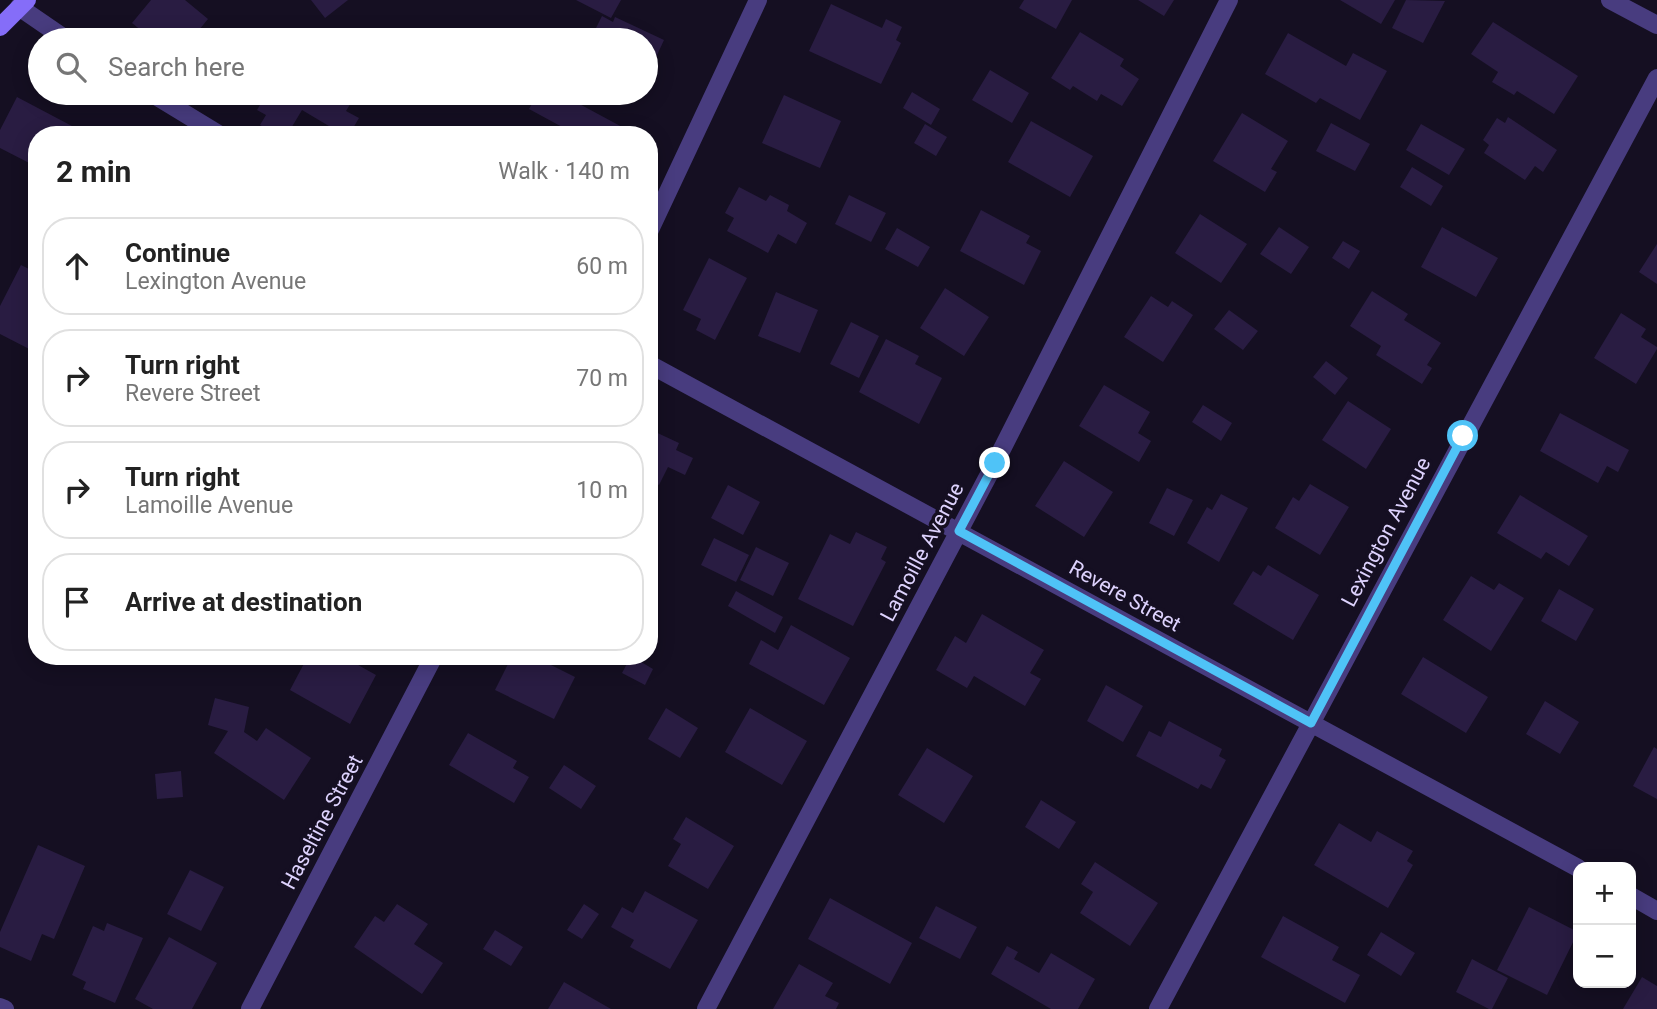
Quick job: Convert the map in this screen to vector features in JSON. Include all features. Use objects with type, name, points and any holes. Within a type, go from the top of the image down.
[{"type":"main road","points":[[0,27],[23,4]]},
{"type":"street","points":[[658,213],[758,0]]},
{"type":"street","name":"Lamoille Avenue","points":[[706,1009],[959,531],[1229,0]]},
{"type":"street","points":[[1610,0],[1657,25]]},
{"type":"street","points":[[23,4],[52,28]]},
{"type":"street","name":"Lexington Avenue","points":[[1157,1009],[1657,78]]},
{"type":"street","points":[[171,105],[205,126]]},
{"type":"street","name":"Revere Street","points":[[658,369],[1573,865]]},
{"type":"street","name":"Haseltine Street","points":[[250,1009],[429,665]]},
{"type":"street","points":[[1636,899],[1657,911]]},
{"type":"street","points":[[0,1007],[5,1009]]},
{"type":"building","points":[[151,0],[185,0],[208,19],[201,28],[138,28],[132,23]]},
{"type":"building","points":[[311,0],[348,0],[325,18]]},
{"type":"building","points":[[576,0],[621,0],[611,18]]},
{"type":"building","points":[[1024,0],[1072,0],[1056,29],[1019,8]]},
{"type":"building","points":[[1138,0],[1174,0],[1164,16]]},
{"type":"building","points":[[1340,0],[1395,0],[1381,24]]},
{"type":"building","points":[[1406,0],[1445,1],[1423,43],[1392,28]]},
{"type":"building","points":[[831,4],[882,28],[886,19],[902,27],[896,40],[901,43],[881,84],[809,51]]},
{"type":"building","points":[[602,16],[613,22],[615,17],[638,28],[596,28]]},
{"type":"building","points":[[1493,22],[1578,76],[1554,114],[1517,91],[1514,95],[1492,82],[1498,72],[1471,54]]},
{"type":"building","points":[[1080,32],[1124,59],[1120,66],[1139,79],[1122,106],[1101,94],[1097,101],[1073,86],[1070,90],[1051,78]]},
{"type":"building","points":[[1288,33],[1346,66],[1353,53],[1387,71],[1360,120],[1320,98],[1316,103],[1265,74]]},
{"type":"building","points":[[658,37],[664,40],[658,53]]},
{"type":"building","points":[[990,70],[1029,93],[1012,123],[972,100]]},
{"type":"building","points":[[912,92],[940,109],[931,125],[903,108]]},
{"type":"building","points":[[784,95],[841,121],[820,168],[762,143]]},
{"type":"building","points":[[17,97],[72,126],[28,126],[28,162],[0,148],[0,130]]},
{"type":"building","points":[[260,105],[350,105],[346,111],[359,118],[354,126],[329,126],[302,110],[292,126],[262,126],[266,115],[257,110]]},
{"type":"building","points":[[531,105],[581,105],[620,126],[560,126],[529,109]]},
{"type":"building","points":[[1242,113],[1288,141],[1271,169],[1277,172],[1265,192],[1213,161]]},
{"type":"building","points":[[1508,117],[1557,150],[1543,172],[1535,166],[1525,180],[1484,153],[1489,145],[1483,140],[1497,118],[1505,123]]},
{"type":"building","points":[[1031,121],[1093,156],[1070,197],[1008,162]]},
{"type":"building","points":[[1331,123],[1370,144],[1355,171],[1316,151]]},
{"type":"building","points":[[925,124],[947,137],[936,156],[914,143]]},
{"type":"building","points":[[1421,124],[1465,149],[1449,175],[1406,150]]},
{"type":"building","points":[[1412,167],[1443,186],[1431,206],[1400,187]]},
{"type":"building","points":[[739,187],[766,201],[770,195],[789,205],[787,211],[807,223],[796,244],[778,234],[768,253],[727,231],[734,218],[725,213]]},
{"type":"building","points":[[849,195],[886,213],[871,242],[835,224]]},
{"type":"building","points":[[981,210],[1030,236],[1026,243],[1041,251],[1024,285],[960,251]]},
{"type":"building","points":[[1200,214],[1247,244],[1221,283],[1175,253]]},
{"type":"building","points":[[1279,227],[1309,247],[1291,274],[1260,254]]},
{"type":"building","points":[[1442,227],[1498,258],[1476,297],[1421,267]]},
{"type":"building","points":[[897,228],[930,247],[918,267],[885,249]]},
{"type":"building","points":[[1343,241],[1360,251],[1349,269],[1332,258]]},
{"type":"building","points":[[1657,244],[1657,284],[1639,272]]},
{"type":"building","points":[[709,258],[747,278],[715,340],[696,330],[701,319],[683,310]]},
{"type":"building","points":[[21,265],[28,268],[28,348],[0,334],[0,306]]},
{"type":"building","points":[[945,288],[989,317],[964,356],[920,328]]},
{"type":"building","points":[[1372,291],[1408,314],[1404,320],[1441,343],[1427,365],[1432,368],[1422,384],[1376,355],[1381,346],[1350,326]]},
{"type":"building","points":[[776,292],[818,310],[800,353],[758,336]]},
{"type":"building","points":[[1151,296],[1168,307],[1172,301],[1193,315],[1163,362],[1124,337]]},
{"type":"building","points":[[1229,310],[1258,331],[1243,350],[1214,329]]},
{"type":"building","points":[[1621,313],[1646,329],[1641,337],[1657,347],[1636,384],[1594,358]]},
{"type":"building","points":[[851,322],[879,336],[859,378],[830,364]]},
{"type":"building","points":[[886,339],[919,356],[915,364],[942,378],[919,424],[859,392]]},
{"type":"building","points":[[1326,361],[1348,378],[1335,395],[1313,377]]},
{"type":"building","points":[[1104,385],[1150,412],[1138,433],[1151,441],[1139,462],[1079,426]]},
{"type":"building","points":[[1348,401],[1391,429],[1366,469],[1322,440]]},
{"type":"building","points":[[1203,405],[1232,423],[1221,441],[1192,422]]},
{"type":"building","points":[[1560,413],[1629,450],[1618,472],[1607,466],[1598,483],[1540,451]]},
{"type":"building","points":[[658,433],[679,443],[676,450],[693,458],[685,475],[668,467],[659,485]]},
{"type":"building","points":[[1064,461],[1113,492],[1084,537],[1035,506]]},
{"type":"building","points":[[1310,484],[1349,507],[1320,555],[1275,528],[1293,497],[1299,501]]},
{"type":"building","points":[[728,485],[760,502],[743,535],[711,518]]},
{"type":"building","points":[[1167,488],[1193,500],[1174,536],[1149,523]]},
{"type":"building","points":[[1221,494],[1248,508],[1219,562],[1187,543],[1207,507],[1212,510]]},
{"type":"building","points":[[1520,495],[1588,536],[1569,566],[1546,552],[1541,559],[1497,533]]},
{"type":"building","points":[[856,532],[887,547],[881,559],[886,562],[853,626],[798,599],[830,534],[850,544]]},
{"type":"building","points":[[714,538],[749,555],[736,582],[701,565]]},
{"type":"building","points":[[756,547],[789,563],[773,596],[740,580]]},
{"type":"building","points":[[1268,565],[1319,595],[1293,640],[1233,604],[1253,571],[1261,576]]},
{"type":"building","points":[[1471,576],[1494,590],[1499,583],[1524,598],[1491,651],[1443,620]]},
{"type":"building","points":[[1559,589],[1594,609],[1576,641],[1541,621]]},
{"type":"building","points":[[736,591],[783,617],[775,633],[728,606]]},
{"type":"building","points":[[982,614],[1044,650],[1030,673],[1041,679],[1025,706],[974,676],[967,688],[936,670],[955,636],[966,643]]},
{"type":"building","points":[[791,625],[850,658],[824,705],[749,664],[761,640],[778,650]]},
{"type":"building","points":[[1423,657],[1488,697],[1466,733],[1401,694]]},
{"type":"building","points":[[303,665],[358,665],[376,675],[350,724],[290,690]]},
{"type":"building","points":[[508,665],[551,665],[575,677],[554,719],[495,690]]},
{"type":"building","points":[[626,665],[646,665],[653,669],[645,685],[622,673]]},
{"type":"building","points":[[1106,685],[1143,706],[1123,742],[1087,721]]},
{"type":"building","points":[[215,698],[249,707],[244,732],[257,741],[266,728],[311,758],[284,800],[214,753],[228,731],[208,725]]},
{"type":"building","points":[[1545,701],[1579,722],[1560,754],[1526,734]]},
{"type":"building","points":[[666,708],[698,728],[680,758],[648,739]]},
{"type":"building","points":[[750,708],[807,741],[782,785],[725,752]]},
{"type":"building","points":[[1169,721],[1222,749],[1219,756],[1226,760],[1211,789],[1201,784],[1198,789],[1136,756],[1149,731],[1161,737]]},
{"type":"building","points":[[468,733],[517,761],[513,768],[529,777],[514,803],[449,765]]},
{"type":"building","points":[[1654,747],[1657,749],[1657,799],[1633,786]]},
{"type":"building","points":[[927,748],[973,776],[944,823],[898,795]]},
{"type":"building","points":[[564,765],[596,786],[581,809],[549,788]]},
{"type":"building","points":[[181,771],[183,797],[157,799],[155,774]]},
{"type":"building","points":[[1041,800],[1076,822],[1059,849],[1025,827]]},
{"type":"building","points":[[686,817],[734,846],[708,889],[668,866],[681,844],[673,839]]},
{"type":"building","points":[[1339,823],[1371,842],[1377,831],[1413,851],[1407,861],[1413,865],[1388,908],[1314,865]]},
{"type":"building","points":[[38,845],[85,866],[54,939],[42,934],[31,961],[0,947],[0,932]]},
{"type":"building","points":[[1095,862],[1158,903],[1130,946],[1080,913],[1093,892],[1081,884]]},
{"type":"building","points":[[190,870],[224,887],[201,931],[167,914]]},
{"type":"building","points":[[645,891],[698,920],[670,969],[630,947],[634,940],[611,927],[622,907],[633,913]]},
{"type":"building","points":[[830,898],[912,943],[890,984],[808,939]]},
{"type":"building","points":[[397,904],[428,924],[414,944],[443,963],[422,994],[354,947],[375,916],[384,922]]},
{"type":"building","points":[[584,904],[599,914],[582,939],[567,930]]},
{"type":"building","points":[[936,906],[977,927],[960,959],[919,938]]},
{"type":"building","points":[[1529,907],[1573,929],[1573,942],[1547,995],[1497,970]]},
{"type":"building","points":[[1283,916],[1339,947],[1332,960],[1360,975],[1345,1003],[1261,957]]},
{"type":"building","points":[[107,923],[143,938],[115,1003],[83,989],[86,982],[72,975],[93,926],[104,931]]},
{"type":"building","points":[[495,930],[523,947],[511,966],[483,949]]},
{"type":"building","points":[[1381,932],[1415,953],[1401,976],[1367,955]]},
{"type":"building","points":[[169,937],[217,963],[192,1009],[153,1009],[135,999]]},
{"type":"building","points":[[1007,946],[1018,952],[1014,959],[1039,973],[1051,953],[1095,979],[1078,1009],[1051,1009],[991,974]]},
{"type":"building","points":[[1472,959],[1508,978],[1492,1009],[1456,992]]},
{"type":"building","points":[[799,964],[833,983],[825,996],[839,1003],[836,1009],[773,1009]]},
{"type":"building","points":[[1642,977],[1657,986],[1657,1009],[1623,1009]]},
{"type":"building","points":[[564,982],[611,1009],[548,1009]]},
{"type":"route","points":[[995,463],[959,531],[1311,723],[1463,436]]}]
